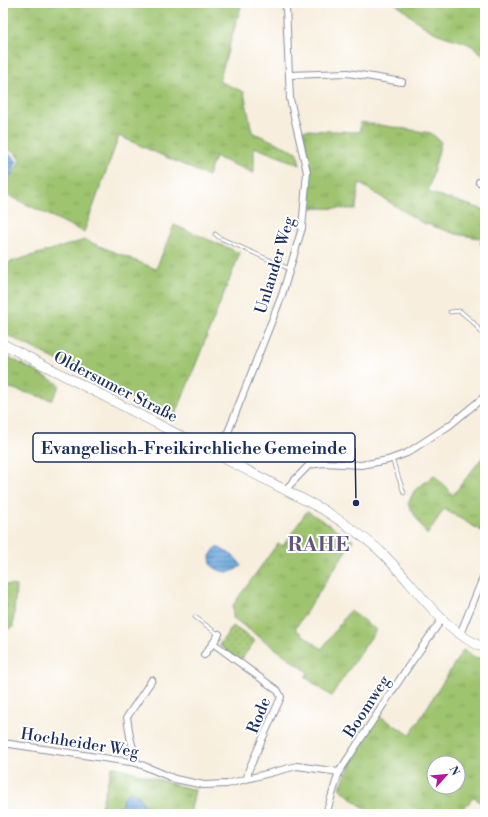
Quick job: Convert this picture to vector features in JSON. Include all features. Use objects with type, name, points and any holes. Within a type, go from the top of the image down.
[{"type":"main road","name":"Oldersumer Straße","points":[[3,344],[322,509],[355,530],[381,552],[442,619],[460,634],[485,648]]},
{"type":"street","name":"Unlander Weg","points":[[219,455],[282,295],[302,228],[307,172],[290,99],[286,7],[283,3]]},
{"type":"street","points":[[289,75],[348,73],[402,82]]},
{"type":"street","points":[[285,490],[309,465],[324,463],[361,464],[392,459],[408,453],[450,425],[485,396]]},
{"type":"street","points":[[460,634],[485,573]]},
{"type":"street","name":"Boomweg","points":[[326,814],[338,772],[442,619]]},
{"type":"street","points":[[204,655],[219,634]]},
{"type":"street","name":"Rode","points":[[213,643],[278,691],[281,697],[249,769],[247,778]]},
{"type":"street","points":[[137,762],[130,737],[127,717],[152,680]]},
{"type":"street","name":"Hochheider Weg","points":[[3,742],[137,762],[175,779],[204,785],[227,784],[297,766],[338,772]]},
{"type":"lane","points":[[215,234],[220,238],[290,269]]},
{"type":"lane","points":[[450,312],[460,311],[466,315],[485,337]]},
{"type":"lane","points":[[392,459],[404,493]]},
{"type":"lane","points":[[196,617],[219,634]]},
{"type":"green space","points":[[4,3],[242,3],[219,81],[244,92],[252,132],[297,152],[300,165],[254,147],[254,173],[215,157],[208,176],[119,136],[84,232],[3,193],[20,160],[14,152],[3,147]]},
{"type":"green space","points":[[395,3],[485,3],[485,58],[474,47],[468,44],[431,31]]},
{"type":"green space","points":[[360,122],[431,133],[441,142],[428,192],[485,210],[485,239],[456,234],[421,222],[359,183],[356,209],[311,208],[310,173],[303,130],[360,132]]},
{"type":"green space","points":[[174,225],[240,253],[174,419],[3,333],[3,264],[85,240],[156,269]]},
{"type":"green space","points":[[3,354],[59,384],[59,387],[52,400],[3,386]]},
{"type":"green space","points":[[485,454],[485,533],[444,509],[427,535],[408,504],[414,491],[434,475],[453,495]]},
{"type":"green space","points":[[307,511],[353,540],[295,629],[322,649],[350,610],[376,630],[331,696],[305,677],[308,672],[233,618],[233,605],[278,543],[283,546]]},
{"type":"green space","points":[[3,584],[16,586],[13,627],[3,631]]},
{"type":"green space","points":[[233,626],[255,641],[240,661],[219,645]]},
{"type":"green space","points":[[463,650],[475,657],[485,660],[485,800],[481,803],[474,797],[459,814],[430,814],[421,809],[415,814],[371,814],[339,788],[378,715],[410,735]]},
{"type":"green space","points":[[112,766],[195,790],[190,814],[135,814],[144,805],[142,803],[123,798],[120,814],[99,814]]},
{"type":"water","points":[[3,151],[11,155],[17,161],[11,175],[3,184]]},
{"type":"water","points":[[216,547],[234,557],[241,566],[233,571],[226,572],[218,570],[211,565],[210,556]]},
{"type":"water","points":[[129,792],[138,795],[144,805],[135,814],[120,814],[123,798]]},
{"type":"place","name":"Evangelisch-Freikirchliche Gemeinde","points":[[356,503]]},
{"type":"district","name":"RAHE","points":[[319,544]]}]
